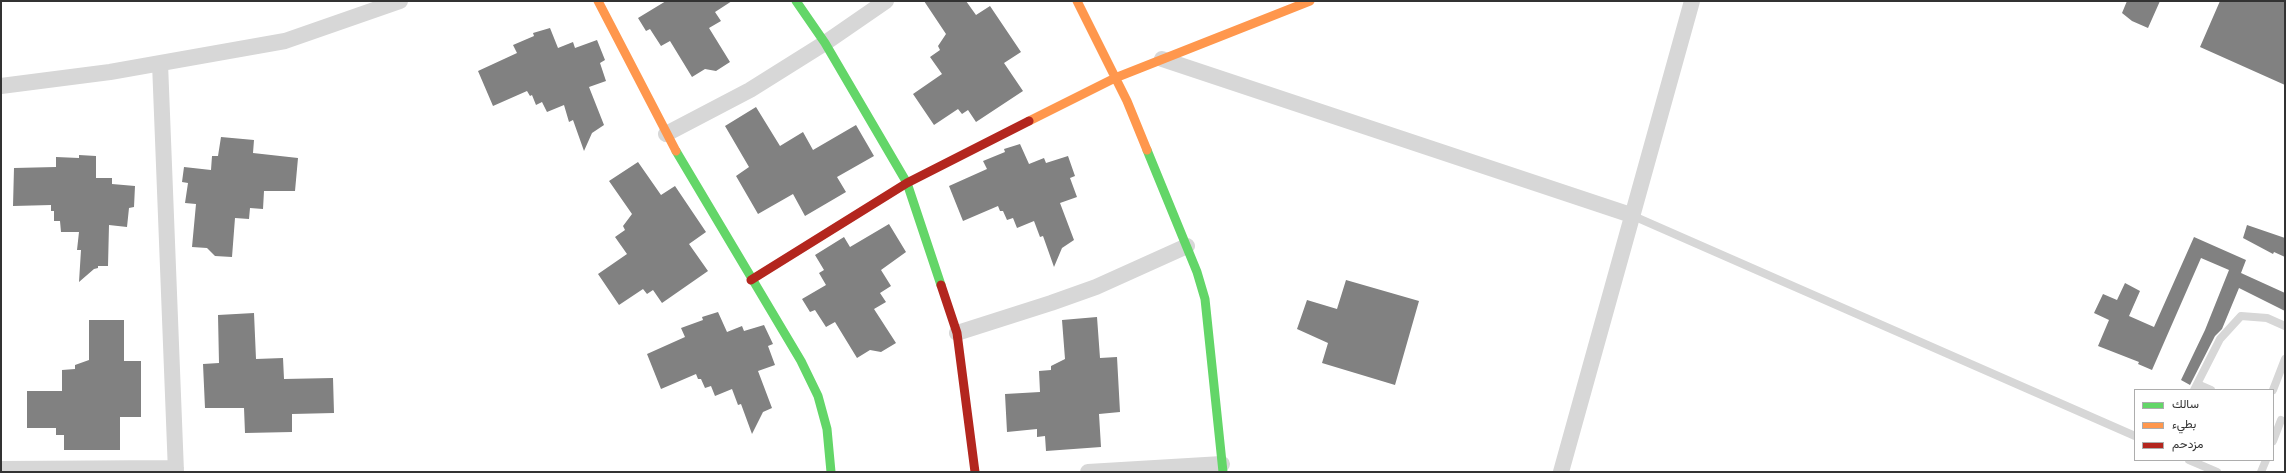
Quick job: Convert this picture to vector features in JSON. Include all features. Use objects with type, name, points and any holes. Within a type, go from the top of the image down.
[{"type":"street","points":[[1,86],[110,72],[284,41],[400,1]]},
{"type":"street","points":[[598,1],[666,134],[751,280],[801,361],[818,396],[827,429],[831,472]]},
{"type":"street","points":[[796,1],[825,43],[907,183],[957,332],[975,472]]},
{"type":"street","points":[[666,134],[750,90],[825,43],[886,1]]},
{"type":"street","points":[[1077,1],[1130,108],[1187,246],[1205,299],[1222,468],[1088,472]]},
{"type":"street","points":[[751,280],[907,183],[1115,78],[1310,1]]},
{"type":"street","points":[[1561,472],[1631,215],[1692,1]]},
{"type":"street","points":[[1162,59],[1631,215]]},
{"type":"street","points":[[1,469],[176,470],[160,63]]},
{"type":"street","points":[[957,332],[1088,290],[1187,246]]},
{"type":"lane","points":[[1631,215],[2134,436]]},
{"type":"lane","points":[[2206,389],[2196,387],[2220,339],[2241,316],[2267,318],[2285,326]]},
{"type":"lane","points":[[2273,389],[2285,360]]},
{"type":"lane","points":[[2274,416],[2283,421],[2274,439]]},
{"type":"lane","points":[[2191,461],[2217,472]]},
{"type":"lane","points":[[2261,472],[2266,461]]},
{"type":"building","points":[[666,1],[732,1],[715,12],[721,21],[709,28],[730,62],[716,71],[705,69],[692,77],[670,41],[661,46],[650,29],[646,31],[638,18]]},
{"type":"building","points":[[924,1],[966,1],[976,15],[990,6],[1021,52],[1004,63],[1023,91],[976,122],[968,110],[962,114],[958,109],[934,125],[913,94],[942,74],[930,57],[940,50],[938,46],[946,34]]},
{"type":"building","points":[[2127,1],[2160,1],[2148,28],[2132,21],[2122,13]]},
{"type":"building","points":[[2220,1],[2285,1],[2285,85],[2200,47]]},
{"type":"building","points":[[550,28],[558,48],[573,42],[575,48],[597,40],[605,60],[600,63],[606,81],[589,87],[604,125],[592,133],[584,151],[573,120],[569,122],[564,105],[547,112],[542,102],[536,105],[532,95],[530,96],[527,91],[493,106],[478,71],[517,53],[513,45],[534,36],[533,33]]},
{"type":"building","points":[[756,107],[780,146],[803,132],[813,150],[856,125],[874,156],[837,177],[846,192],[805,216],[793,194],[758,214],[736,176],[749,167],[725,126]]},
{"type":"building","points":[[221,137],[254,140],[253,153],[298,158],[295,191],[264,191],[263,209],[250,208],[249,219],[235,218],[232,257],[215,256],[207,248],[192,247],[196,204],[185,203],[188,183],[182,182],[184,167],[211,170],[212,156],[218,156]]},
{"type":"building","points":[[1020,144],[1029,164],[1044,158],[1046,163],[1068,156],[1075,176],[1070,178],[1077,197],[1060,203],[1074,240],[1062,248],[1054,267],[1043,236],[1040,237],[1034,221],[1017,228],[1013,218],[1007,220],[1003,211],[1000,211],[998,206],[963,221],[949,186],[987,169],[983,161],[1005,152],[1004,149]]},
{"type":"building","points":[[79,155],[96,156],[96,178],[112,178],[112,184],[135,186],[134,207],[129,208],[127,227],[109,225],[108,266],[98,266],[98,268],[94,269],[79,282],[81,250],[77,250],[79,232],[61,232],[60,221],[54,221],[54,211],[51,211],[51,205],[13,206],[14,168],[56,167],[56,157],[79,158]]},
{"type":"building","points":[[638,162],[661,195],[675,186],[706,232],[689,244],[708,271],[662,303],[653,290],[647,294],[643,289],[619,305],[598,274],[627,254],[615,237],[625,230],[623,226],[632,214],[609,181]]},
{"type":"building","points":[[889,224],[906,252],[881,270],[891,286],[880,293],[886,302],[874,309],[896,343],[881,352],[870,350],[857,358],[835,322],[826,327],[815,310],[810,312],[802,299],[826,285],[819,273],[824,270],[815,255],[844,237],[850,247]]},
{"type":"building","points":[[2247,225],[2285,238],[2285,257],[2274,252],[2273,254],[2243,238]]},
{"type":"building","points":[[2194,237],[2246,260],[2241,273],[2285,293],[2285,311],[2239,288],[2222,329],[2215,336],[2190,385],[2181,380],[2205,330],[2229,270],[2201,258],[2152,370],[2138,364],[2139,362],[2098,346],[2109,320],[2094,313],[2103,294],[2117,300],[2125,283],[2140,291],[2129,316],[2154,327]]},
{"type":"building","points":[[1346,280],[1419,301],[1395,385],[1322,363],[1328,343],[1297,329],[1307,300],[1337,309]]},
{"type":"building","points":[[718,312],[727,332],[742,326],[744,331],[764,325],[773,344],[768,346],[775,365],[758,371],[772,408],[763,412],[752,434],[741,404],[738,405],[732,389],[715,396],[711,386],[705,388],[701,379],[698,379],[696,374],[661,389],[647,354],[685,337],[681,328],[703,320],[702,317]]},
{"type":"building","points":[[254,313],[256,359],[283,358],[284,379],[333,378],[334,413],[292,414],[292,432],[245,433],[244,408],[205,408],[203,364],[219,363],[218,315]]},
{"type":"building","points":[[1097,317],[1100,358],[1117,357],[1120,412],[1099,414],[1101,447],[1046,451],[1045,436],[1037,437],[1037,429],[1007,432],[1005,394],[1040,392],[1039,371],[1051,370],[1051,366],[1065,359],[1062,320]]},
{"type":"building","points":[[89,320],[124,320],[124,361],[141,361],[141,417],[120,417],[120,450],[64,450],[64,435],[56,435],[56,428],[27,428],[27,391],[62,391],[62,370],[75,369],[75,365],[89,360]]},
{"type":"traffic: fast","points":[[796,1],[825,43],[907,183],[941,285]]},
{"type":"traffic: fast","points":[[1147,150],[1197,272],[1205,299],[1223,472]]},
{"type":"traffic: fast","points":[[676,151],[801,361],[818,396],[827,429],[831,472]]},
{"type":"traffic: slow","points":[[598,1],[676,151]]},
{"type":"traffic: slow","points":[[1077,1],[1127,101],[1147,150]]},
{"type":"traffic: slow","points":[[1029,121],[1115,78],[1310,1]]},
{"type":"traffic: jam","points":[[751,280],[907,183],[1029,121]]},
{"type":"traffic: jam","points":[[941,285],[957,333],[975,472]]}]
